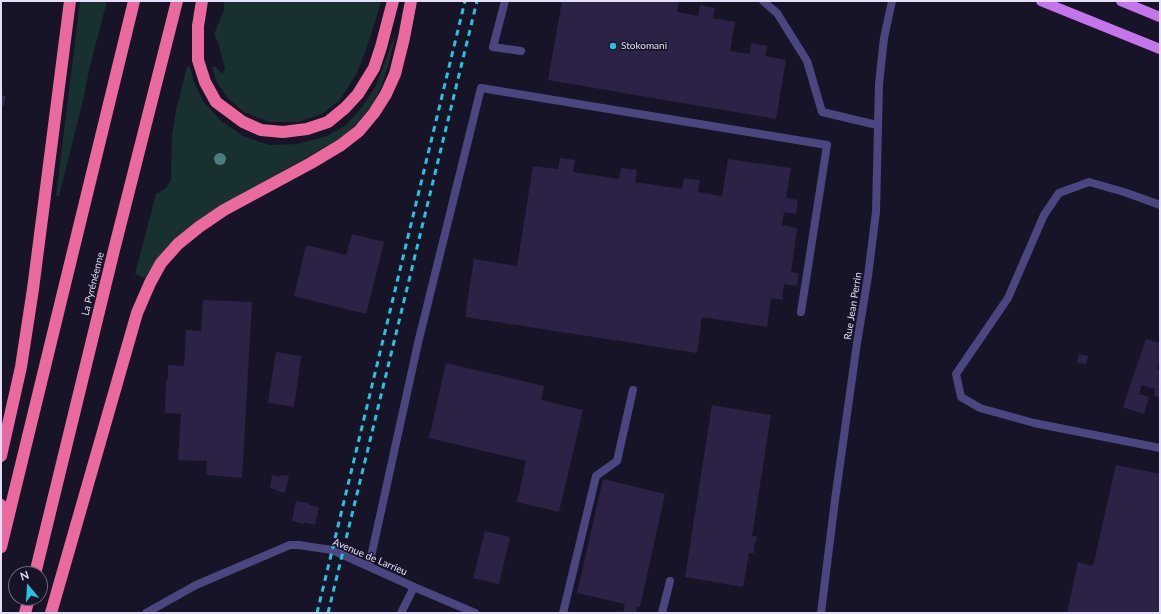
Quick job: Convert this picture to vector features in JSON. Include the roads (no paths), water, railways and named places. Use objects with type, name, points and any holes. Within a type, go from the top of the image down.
[{"type":"highway","points":[[1,456],[21,367],[33,289],[70,1]]},
{"type":"highway","points":[[1,547],[134,1]]},
{"type":"highway","name":"La Pyrénéenne","points":[[37,566],[113,254],[177,1]]},
{"type":"highway","points":[[202,1],[198,26],[198,60],[205,82],[216,102],[244,122],[261,130],[282,132],[306,130],[328,122],[346,108],[358,94],[374,68],[393,1]]},
{"type":"highway","points":[[51,613],[137,313],[150,283],[161,263],[178,244],[224,210],[342,145],[359,131],[378,107],[395,74],[411,1]]},
{"type":"highway","points":[[1,505],[6,529]]},
{"type":"main road","points":[[1041,1],[1160,49]]},
{"type":"main road","points":[[1121,1],[1160,17]]},
{"type":"street","points":[[505,1],[493,47],[521,51]]},
{"type":"street","points":[[763,1],[777,12],[807,61],[822,112],[877,125]]},
{"type":"street","name":"Rue Jean Perrin","points":[[821,613],[836,492],[876,212],[879,84],[884,38],[892,1]]},
{"type":"street","points":[[369,566],[418,343],[481,88],[827,145],[801,312]]},
{"type":"street","points":[[1160,205],[1124,192],[1089,182],[1060,193],[1044,215],[1008,298],[956,374],[961,397],[980,408],[1034,423],[1160,448]]},
{"type":"street","points":[[563,613],[596,476],[617,462],[633,390]]},
{"type":"street","name":"Avenue de Larrieu","points":[[146,613],[196,585],[290,545],[332,550],[414,587],[458,610],[475,613]]},
{"type":"street","points":[[662,613],[670,581]]},
{"type":"street","points":[[401,613],[414,587]]},
{"type":"railway","points":[[317,613],[465,1]]},
{"type":"railway","points":[[328,613],[477,1]]},
{"type":"place","name":"Stokomani","points":[[613,46]]}]
